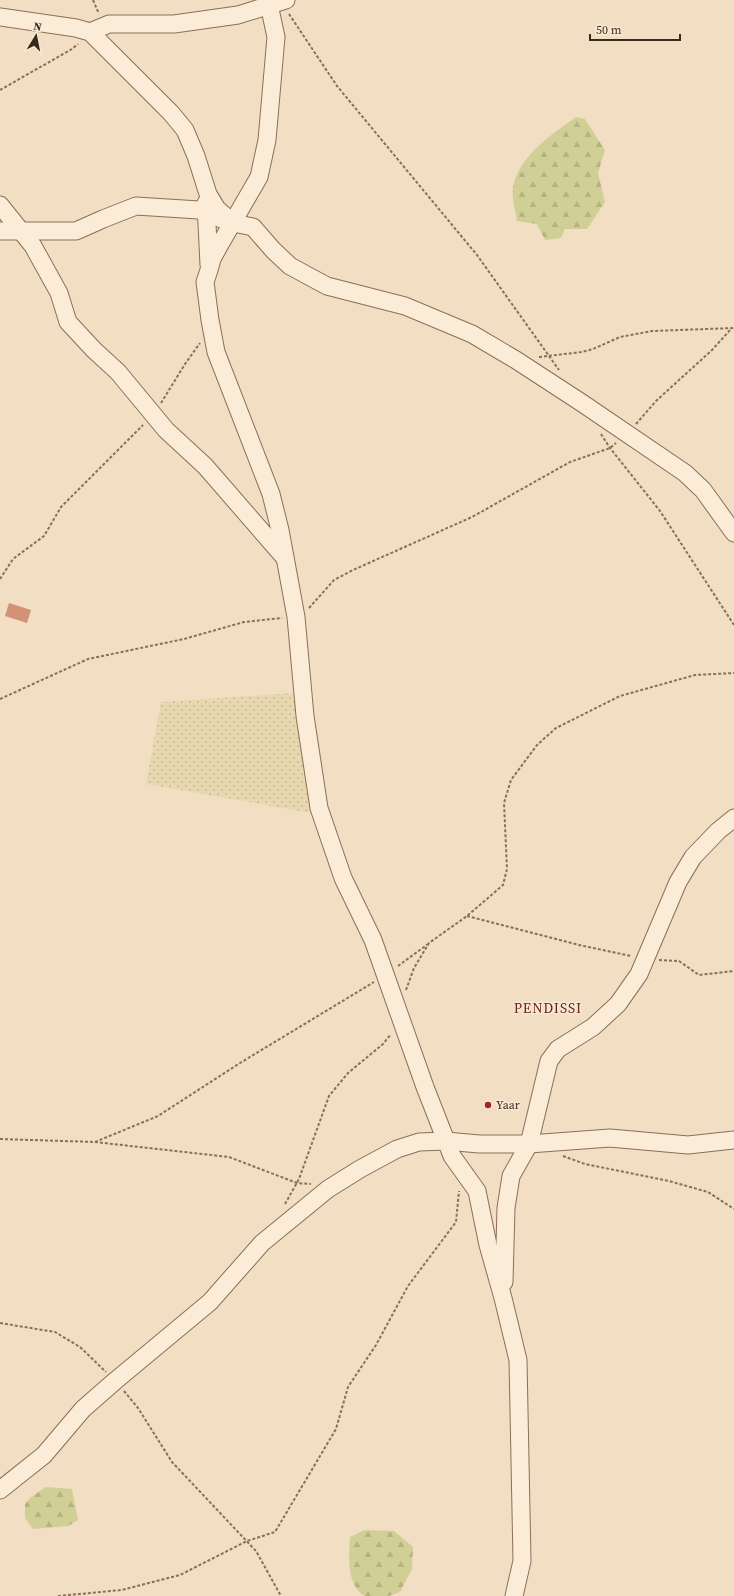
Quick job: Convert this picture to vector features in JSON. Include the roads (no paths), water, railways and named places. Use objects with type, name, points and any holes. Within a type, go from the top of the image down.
[{"type":"street","points":[[90,32],[109,24],[174,24],[238,15],[276,2],[276,37],[267,140],[260,177],[212,259],[205,282],[210,320],[216,352],[271,494],[296,617],[305,716],[319,808],[344,878],[373,940],[424,1087],[452,1156],[477,1191],[488,1245],[518,1360],[522,1561],[514,1596]]},
{"type":"street","points":[[0,17],[76,28],[90,32],[171,113],[185,130],[196,156],[208,194],[216,209],[233,223]]},
{"type":"street","points":[[204,183],[208,214],[209,270]]},
{"type":"street","points":[[0,204],[33,246],[59,293],[68,322],[94,350],[118,372],[166,430],[204,466],[285,559]]},
{"type":"street","points":[[0,231],[76,231],[136,206],[199,210],[233,223],[253,227],[273,250],[290,266],[327,286],[405,306],[472,334],[516,360],[685,473],[703,490],[734,532]]},
{"type":"street","points":[[503,1298],[506,1208],[511,1176],[529,1144],[549,1061],[558,1048],[593,1027],[618,1004],[639,974],[678,882],[693,857],[718,831],[734,818]]},
{"type":"street","points":[[0,1490],[44,1454],[83,1409],[210,1302],[262,1243],[328,1189],[360,1169],[397,1149],[419,1142],[446,1141],[479,1144],[529,1144],[610,1138],[688,1145],[734,1140]]},
{"type":"place","name":"Yaar","points":[[488,1105]]},
{"type":"district","name":"PENDISSI","points":[[548,1008]]}]
